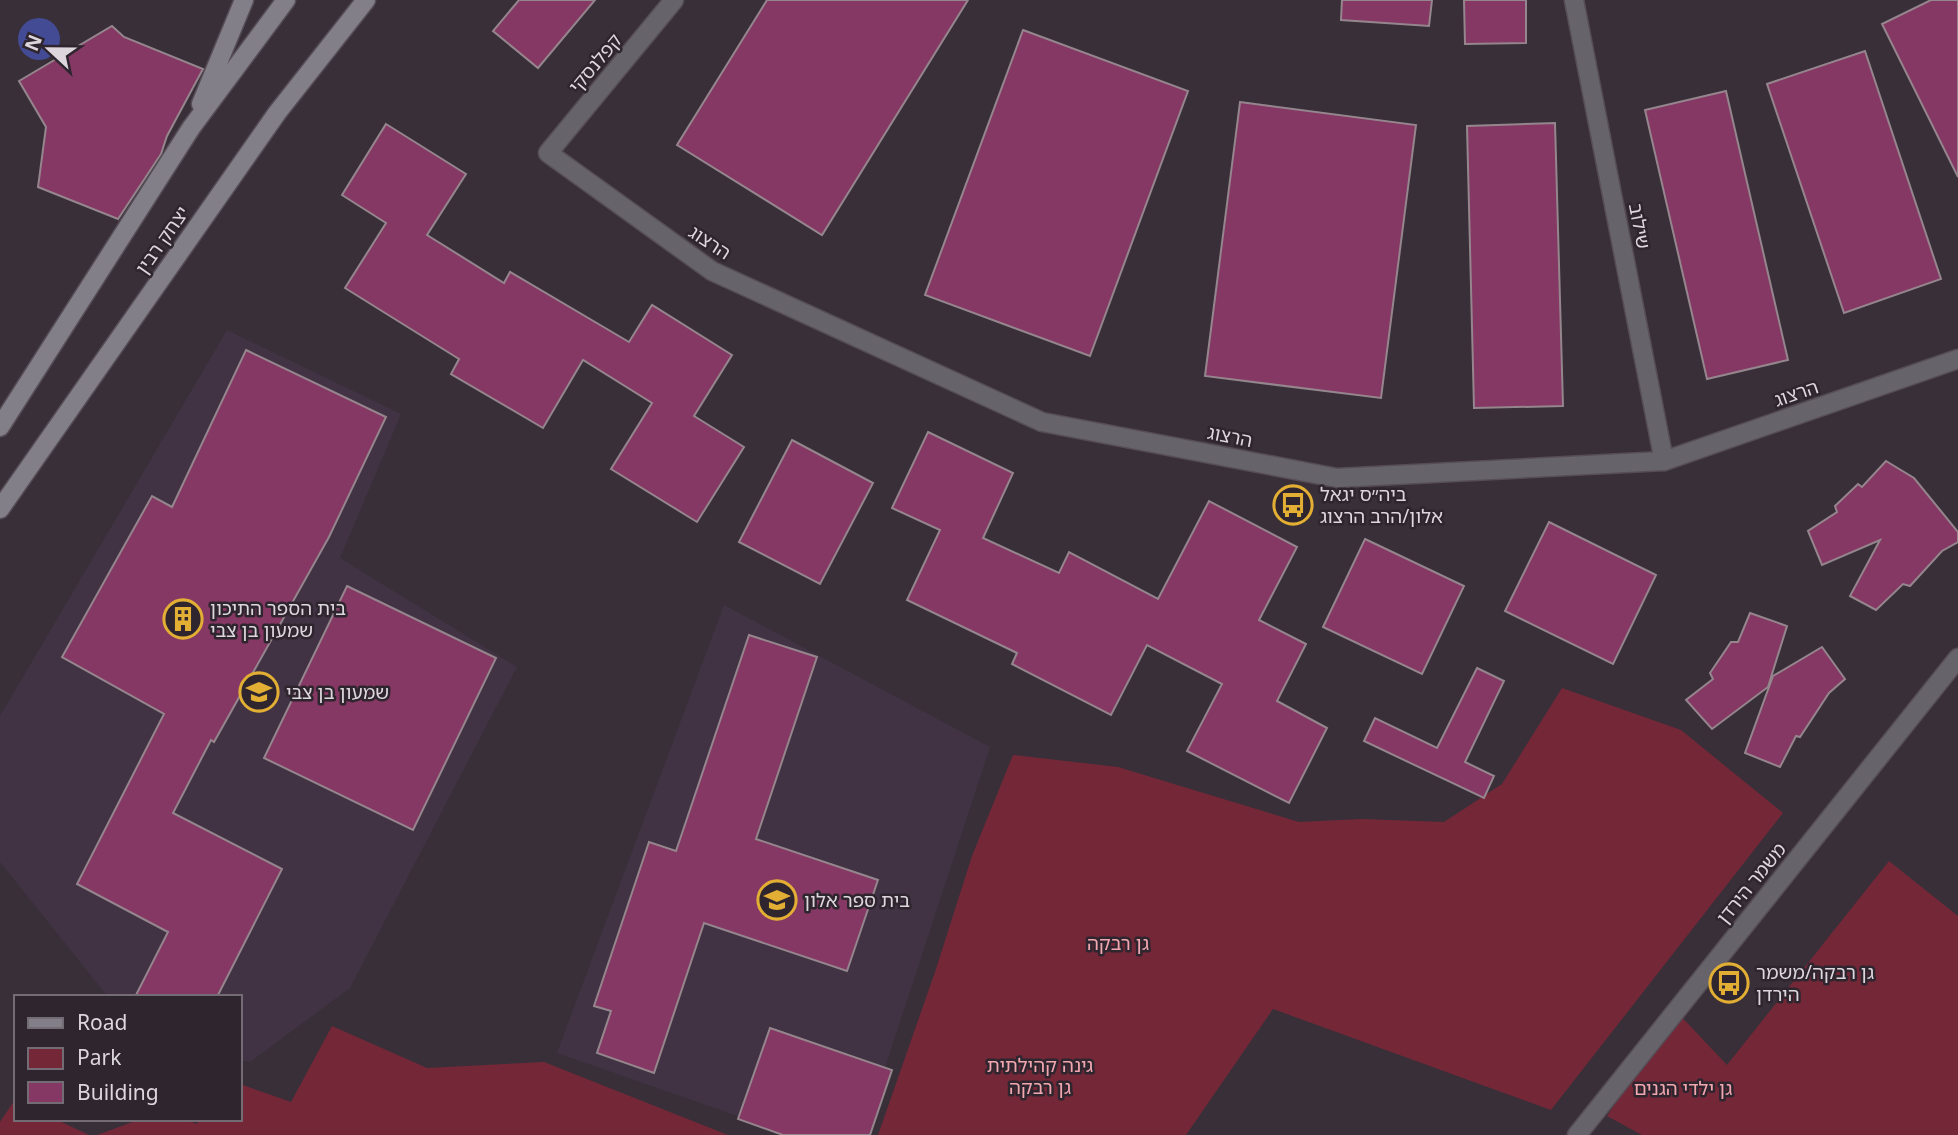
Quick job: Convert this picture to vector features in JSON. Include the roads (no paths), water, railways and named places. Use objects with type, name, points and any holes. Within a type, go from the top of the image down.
[{"type":"main road","points":[[191,128],[244,0]]},
{"type":"main road","name":"יצחק רבין","points":[[0,427],[191,128],[286,0]]},
{"type":"main road","name":"יצחק רבין","points":[[0,509],[277,113],[366,0]]},
{"type":"street","name":"קפלנסקי","points":[[548,153],[674,0]]},
{"type":"street","name":"שילוב","points":[[1574,0],[1664,461]]},
{"type":"street","name":"הרצוג","points":[[548,153],[712,271],[1042,422],[1337,478],[1664,461],[1958,359]]},
{"type":"street","name":"משמר הירדן","points":[[1577,1135],[1958,658]]},
{"type":"water","points":[[39,18],[54,24],[60,39],[54,54],[39,60],[24,54],[18,39],[24,24]]},
{"type":"place","name":"ביה״ס יגאל אלון/הרב הרצוג","points":[[1293,505]]},
{"type":"place","name":"בית הספר התיכון שמעון בן צבי","points":[[183,619]]},
{"type":"place","name":"שמעון בן צבי","points":[[259,692]]},
{"type":"place","name":"בית ספר אלון","points":[[777,900]]},
{"type":"place","name":"גן רבקה/משמר הירדן","points":[[1729,983]]},
{"type":"park label","name":"גן רבקה","points":[[1118,943]]},
{"type":"park label","name":"גינה קהילתית גן רבקה","points":[[1040,1076]]},
{"type":"park label","name":"גן ילדי הגנים","points":[[1683,1088]]}]
